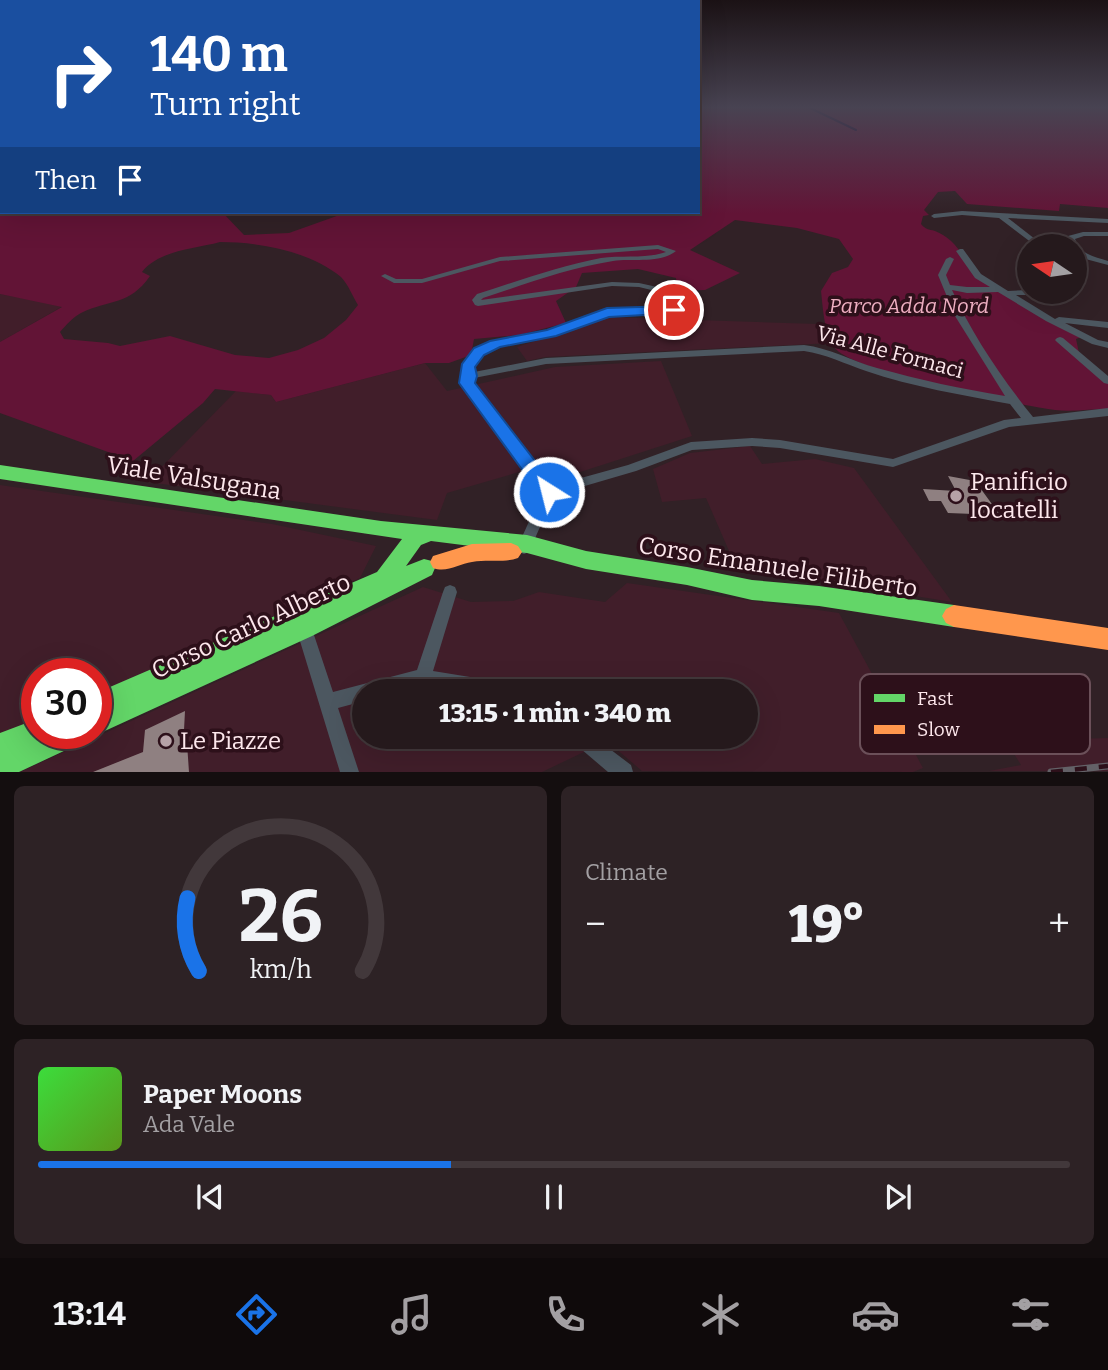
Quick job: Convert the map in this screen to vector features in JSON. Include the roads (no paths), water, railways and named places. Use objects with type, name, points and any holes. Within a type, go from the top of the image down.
[{"type":"main road","name":"Viale Valsugana","points":[[0,472],[434,535]]},
{"type":"main road","name":"Viale Valsugana","points":[[381,529],[397,536],[406,552]]},
{"type":"main road","name":"Corso Emanuele Filiberto","points":[[434,535],[687,576],[752,581],[819,596],[1108,639]]},
{"type":"main road","points":[[434,535],[449,548],[441,562],[424,568],[411,565],[406,552],[414,539],[434,535]]},
{"type":"main road","name":"Corso Emanuele Filiberto","points":[[441,562],[522,548]]},
{"type":"main road","name":"Corso Carlo Alberto","points":[[112,699],[385,579],[406,552]]},
{"type":"main road","name":"Corso Carlo Alberto","points":[[112,715],[304,628],[424,568]]},
{"type":"main road","points":[[0,747],[21,738]]},
{"type":"main road","points":[[0,766],[37,749]]},
{"type":"street","points":[[934,216],[962,213],[1108,221]]},
{"type":"street","points":[[1001,216],[1022,234]]},
{"type":"street","points":[[1087,234],[1108,234]]},
{"type":"street","points":[[385,276],[394,281],[422,281],[500,259],[658,247],[673,251],[659,255],[618,258],[545,275],[480,296],[476,300],[478,303],[486,303],[526,294],[560,293],[612,284],[660,289],[695,298],[698,303],[697,308],[691,311],[607,313],[551,333],[495,344],[479,351],[467,367],[470,376],[467,383],[549,492]]},
{"type":"street","points":[[960,251],[978,276],[1049,319],[1095,342],[1108,345]]},
{"type":"street","points":[[1087,257],[1108,263]]},
{"type":"street","points":[[950,259],[942,275],[959,316],[1030,421]]},
{"type":"street","points":[[948,287],[1017,291]]},
{"type":"street","points":[[1049,319],[1108,326]]},
{"type":"street","points":[[1060,340],[1108,381]]},
{"type":"street","name":"Via Alle Fornaci","points":[[470,376],[545,361],[804,348],[820,349],[870,369],[939,388],[1014,401]]},
{"type":"street","points":[[522,548],[549,492],[632,468],[691,446],[752,442],[780,444],[893,463],[1008,423],[1108,412]]},
{"type":"street","points":[[423,677],[450,592]]},
{"type":"street","points":[[304,628],[350,772]]},
{"type":"street","points":[[415,679],[434,679]]},
{"type":"street","points":[[329,702],[352,696]]},
{"type":"street","points":[[595,749],[624,772]]},
{"type":"railway","points":[[1051,772],[1108,766]]},
{"type":"place","name":"Panificio locatelli","points":[[956,496]]},
{"type":"place","name":"Le Piazze","points":[[166,741]]},
{"type":"park label","name":"Parco Adda Nord","points":[[909,306]]}]
